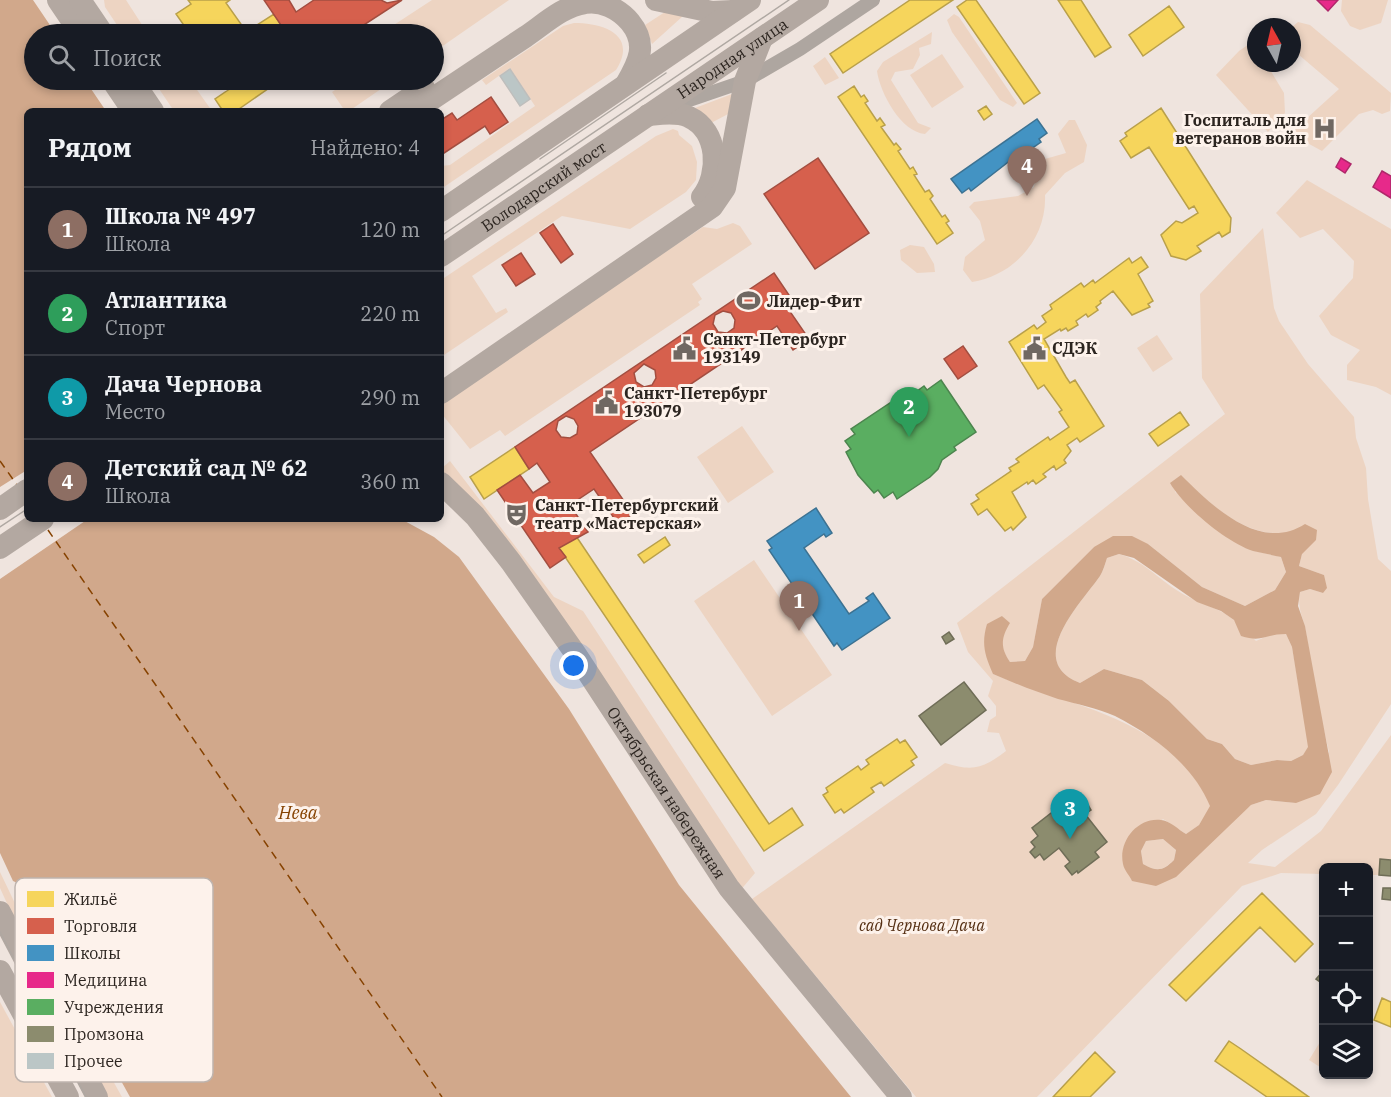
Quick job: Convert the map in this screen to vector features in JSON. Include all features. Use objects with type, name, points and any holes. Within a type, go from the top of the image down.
[{"type":"main road","points":[[58,0],[74,24]]},
{"type":"main road","points":[[80,0],[96,24]]},
{"type":"main road","points":[[444,75],[558,0]]},
{"type":"main road","points":[[656,0],[712,12],[742,5]]},
{"type":"main road","name":"Народная улица","points":[[646,115],[818,0]]},
{"type":"main road","points":[[419,108],[557,16],[584,3],[606,5],[625,16],[639,38],[641,55],[625,87]]},
{"type":"main road","points":[[444,209],[742,5]]},
{"type":"main road","points":[[444,391],[712,207],[725,188],[745,81],[762,38]]},
{"type":"main road","points":[[119,90],[131,108]]},
{"type":"main road","points":[[139,90],[151,108]]},
{"type":"main road","points":[[395,108],[422,90]]},
{"type":"main road","points":[[444,374],[649,237],[703,196],[709,186],[715,162],[713,148],[703,128],[687,116],[646,115]]},
{"type":"main road","name":"Володарский мост","points":[[444,254],[646,115]]},
{"type":"main road","name":"Октябрьская набережная","points":[[444,486],[475,516],[518,571],[575,653],[729,888],[901,1097]]},
{"type":"main road","points":[[0,508],[24,492]]},
{"type":"main road","name":"Октябрьская набережная","points":[[444,502],[483,546],[539,623],[708,885],[884,1097]]},
{"type":"main road","points":[[0,548],[39,522]]},
{"type":"main road","points":[[0,912],[15,941]]},
{"type":"main road","points":[[0,971],[15,999]]},
{"type":"main road","points":[[60,1082],[68,1097]]},
{"type":"main road","points":[[89,1082],[97,1097]]},
{"type":"street","points":[[646,115],[745,81],[800,49],[873,0]]},
{"type":"green space","points":[[104,0],[126,0],[142,24],[116,24],[105,7]]},
{"type":"green space","points":[[432,0],[509,0],[444,45],[444,24],[395,24]]},
{"type":"green space","points":[[1342,0],[1388,0],[1381,23],[1360,30],[1350,26],[1341,11]]},
{"type":"green space","points":[[665,12],[683,16],[652,44],[645,25]]},
{"type":"green space","points":[[954,14],[959,17],[1017,103],[1013,107],[1000,100],[952,32],[947,20]]},
{"type":"green space","points":[[574,23],[596,25],[614,33],[623,48],[622,58],[616,70],[444,187],[444,166],[450,165],[535,106],[510,68],[486,85],[482,80],[563,26]]},
{"type":"green space","points":[[1301,23],[1310,25],[1391,93],[1390,111],[1382,114],[1373,110],[1359,114],[1322,151],[1300,139],[1295,129],[1339,89],[1301,57]]},
{"type":"green space","points":[[932,32],[931,44],[919,48],[920,55],[913,69],[895,72],[891,80],[918,123],[931,128],[925,134],[916,132],[908,126],[893,110],[882,90],[877,71],[883,62]]},
{"type":"green space","points":[[1247,45],[1247,72],[1271,72],[1284,93],[1285,113],[1268,132],[1216,75]]},
{"type":"green space","points":[[942,54],[964,87],[932,108],[910,75]]},
{"type":"green space","points":[[825,57],[839,78],[825,85],[813,66]]},
{"type":"green space","points":[[160,90],[197,90],[210,108],[172,108]]},
{"type":"green space","points":[[335,90],[379,90],[353,108],[343,108],[332,92]]},
{"type":"green space","points":[[732,94],[730,113],[711,123],[695,108]]},
{"type":"green space","points":[[1069,120],[1075,120],[1087,145],[1084,162],[1065,173],[1045,195],[1044,211],[1034,240],[1015,263],[1002,272],[972,282],[963,270],[965,257],[985,240],[980,221],[969,207],[974,202],[1018,196],[1034,187],[1038,165],[1045,159],[1066,153],[1058,134]]},
{"type":"green space","points":[[673,129],[678,131],[679,135],[692,146],[697,162],[696,180],[686,192],[630,229],[562,216],[472,276],[496,313],[506,308],[508,312],[444,355],[444,278],[656,136]]},
{"type":"green space","points":[[1307,180],[1391,229],[1391,395],[1376,387],[1347,380],[1347,365],[1360,350],[1331,335],[1319,316],[1353,278],[1354,261],[1323,229],[1300,238],[1276,213]]},
{"type":"green space","points":[[733,223],[740,226],[752,244],[692,284],[702,299],[698,302],[700,305],[505,436],[500,430],[470,449],[444,417],[444,398],[703,227],[717,229]]},
{"type":"green space","name":"сад Чернова Дача","points":[[1263,228],[1274,308],[1279,321],[1308,364],[1354,417],[1356,438],[1366,468],[1368,499],[1378,559],[1391,571],[1391,704],[1338,785],[1316,814],[1262,850],[1248,863],[1275,867],[1321,831],[1391,735],[1391,860],[1380,859],[1379,875],[1373,875],[1373,863],[1319,863],[1319,874],[1281,873],[1242,886],[1037,1097],[916,1097],[752,899],[945,763],[971,768],[978,767],[1006,751],[999,733],[987,732],[990,720],[996,716],[996,706],[988,696],[993,681],[968,652],[957,623],[1225,414],[1202,378],[1200,294]],"holes":[[[1181,476],[1218,509],[1247,526],[1262,531],[1278,533],[1294,531],[1302,554],[1299,566],[1324,575],[1323,593],[1310,589],[1300,592],[1299,603],[1329,752],[1296,803],[1266,800],[1251,805],[1156,886],[1124,850],[1163,819],[1186,834],[1199,825],[1211,806],[1193,776],[1171,753],[1145,734],[1117,719],[993,674],[1002,616],[1009,623],[1002,642],[1007,657],[1010,662],[1025,661],[1033,647],[1042,599],[1094,547],[1148,544],[1202,587],[1245,606],[1275,590],[1286,572],[1281,557],[1251,550],[1175,492]]]},
{"type":"green space","points":[[910,245],[924,247],[934,264],[935,272],[917,273],[901,260],[900,250]]},
{"type":"green space","points":[[1157,335],[1173,359],[1153,372],[1137,348]]},
{"type":"green space","points":[[742,426],[774,472],[728,503],[697,457]]},
{"type":"green space","points":[[450,461],[554,597],[583,611],[755,873],[739,892],[444,478],[444,466]]},
{"type":"green space","points":[[1119,554],[1143,565],[1183,594],[1225,614],[1256,641],[1272,634],[1286,634],[1292,647],[1309,747],[1303,755],[1291,761],[1277,760],[1251,765],[1235,759],[1222,744],[1207,739],[1169,701],[1142,680],[1104,669],[1080,683],[1064,673],[1057,661],[1057,646],[1062,631],[1100,576],[1107,558]]},
{"type":"green space","points":[[754,560],[832,675],[772,716],[694,601]]},
{"type":"green space","points":[[1163,839],[1176,850],[1174,860],[1159,869],[1143,864],[1141,851],[1146,841]]},
{"type":"green space","points":[[0,872],[15,903],[15,921],[0,888]]},
{"type":"green space","points":[[0,1002],[15,1029],[15,1082],[44,1082],[52,1097],[0,1097]]},
{"type":"green space","points":[[1319,1044],[1319,1066],[1309,1060]]},
{"type":"green space","points":[[99,1082],[114,1082],[122,1097],[107,1097]]},
{"type":"water","name":"Нева","points":[[0,0],[33,0],[49,24],[24,24],[24,90],[92,90],[104,108],[24,108],[24,522],[406,522],[434,537],[459,557],[569,709],[679,885],[851,1097],[130,1097],[122,1082],[213,1082],[213,878],[15,878],[15,882],[0,853]]},
{"type":"water","points":[[1181,475],[1222,512],[1254,529],[1271,533],[1288,531],[1305,524],[1317,530],[1316,540],[1302,554],[1299,566],[1324,575],[1327,588],[1323,593],[1310,589],[1300,592],[1298,606],[1305,626],[1332,772],[1320,794],[1296,803],[1266,800],[1251,805],[1176,877],[1156,886],[1132,881],[1123,864],[1122,855],[1127,839],[1138,827],[1153,820],[1164,820],[1186,834],[1199,825],[1210,806],[1203,791],[1171,753],[1158,742],[1115,716],[1050,696],[993,674],[986,656],[984,638],[987,624],[1002,616],[1010,623],[1003,642],[1007,657],[1010,662],[1025,661],[1033,647],[1042,599],[1094,547],[1113,536],[1132,536],[1148,544],[1202,587],[1245,606],[1275,590],[1286,572],[1281,557],[1253,551],[1219,532],[1195,513],[1170,483]],"holes":[[[1119,554],[1134,558],[1197,602],[1221,611],[1234,620],[1241,636],[1259,638],[1286,634],[1292,647],[1308,747],[1303,755],[1291,761],[1277,760],[1251,765],[1235,759],[1222,744],[1207,739],[1169,701],[1142,680],[1104,669],[1080,683],[1064,673],[1057,661],[1057,646],[1062,631],[1100,576],[1107,558]],[[1163,839],[1176,850],[1174,860],[1160,869],[1143,864],[1141,851],[1146,841]]]},
{"type":"pier","points":[[24,472],[24,522],[84,522],[0,579],[0,487]]},
{"type":"building: Жильё","points":[[188,0],[230,0],[226,3],[241,24],[183,24],[176,14],[191,4]]},
{"type":"building: Жильё","points":[[910,0],[953,0],[843,73],[830,54]]},
{"type":"building: Жильё","points":[[967,0],[976,0],[1040,93],[1024,104],[957,7]]},
{"type":"building: Жильё","points":[[1058,0],[1081,0],[1111,47],[1095,57]]},
{"type":"building: Жильё","points":[[1169,6],[1184,27],[1143,56],[1129,35]]},
{"type":"building: Жильё","points":[[274,14],[280,24],[258,24]]},
{"type":"building: Жильё","points":[[854,86],[861,97],[864,95],[868,101],[865,103],[877,121],[880,118],[885,125],[881,127],[894,145],[896,143],[901,149],[898,151],[910,169],[913,167],[917,174],[914,175],[925,192],[929,190],[933,196],[930,199],[942,217],[945,215],[949,221],[946,223],[953,233],[937,244],[838,97]]},
{"type":"building: Жильё","points":[[228,90],[266,90],[240,108],[221,108],[215,99]]},
{"type":"building: Жильё","points":[[986,106],[992,114],[984,120],[978,111]]},
{"type":"building: Жильё","points":[[1161,108],[1231,218],[1230,232],[1222,237],[1219,232],[1197,246],[1201,251],[1186,260],[1171,256],[1161,235],[1176,221],[1182,223],[1198,213],[1194,206],[1189,209],[1149,147],[1131,158],[1120,141],[1127,136],[1125,133]]},
{"type":"building: Жильё","points":[[1141,257],[1148,267],[1138,274],[1153,301],[1148,304],[1150,307],[1132,315],[1113,291],[1100,301],[1101,303],[1096,307],[1098,310],[1076,321],[1078,325],[1068,331],[1066,328],[1061,331],[1060,329],[1044,339],[1070,383],[1075,380],[1104,426],[1080,442],[1077,438],[1067,445],[1071,451],[1064,460],[1066,463],[1056,470],[1054,466],[1043,474],[1046,477],[1036,484],[1033,480],[1028,484],[1027,482],[1012,492],[1026,517],[1013,530],[1011,527],[1005,531],[987,509],[978,515],[971,504],[979,499],[976,495],[1011,471],[1009,468],[1019,462],[1016,459],[1048,437],[1050,440],[1069,427],[1059,412],[1062,410],[1044,385],[1038,389],[1009,342],[1034,325],[1037,329],[1046,322],[1042,316],[1052,309],[1050,305],[1081,283],[1084,287],[1093,280],[1095,283],[1129,258],[1132,263]]},
{"type":"building: Жильё","points":[[1180,412],[1189,425],[1158,446],[1149,434]]},
{"type":"building: Жильё","points":[[515,447],[529,469],[484,499],[470,477]]},
{"type":"building: Жильё","points":[[576,536],[769,824],[792,808],[803,825],[764,851],[559,548]]},
{"type":"building: Жильё","points":[[665,537],[670,545],[644,563],[638,555]]},
{"type":"building: Жильё","points":[[897,739],[900,743],[905,740],[917,757],[911,761],[914,765],[884,786],[881,782],[871,788],[874,792],[844,813],[841,809],[835,813],[823,795],[828,792],[826,788],[858,766],[861,770],[869,764],[866,760]]},
{"type":"building: Жильё","points":[[1262,893],[1313,944],[1295,962],[1260,927],[1186,1001],[1169,985]]},
{"type":"building: Жильё","points":[[1382,998],[1391,1002],[1391,1027],[1374,1020]]},
{"type":"building: Жильё","points":[[1229,1041],[1309,1097],[1267,1097],[1215,1061]]},
{"type":"building: Жильё","points":[[1095,1052],[1115,1072],[1090,1097],[1053,1097]]},
{"type":"building: Торговля","points":[[264,0],[289,0],[296,12],[314,0],[381,0],[387,3],[402,0],[365,24],[280,24]]},
{"type":"building: Торговля","points":[[491,97],[508,122],[490,134],[485,126],[444,153],[444,118],[452,113],[457,120]]},
{"type":"building: Торговля","points":[[818,158],[869,233],[815,269],[764,194]]},
{"type":"building: Торговля","points":[[553,224],[573,254],[561,263],[540,233]]},
{"type":"building: Торговля","points":[[521,253],[535,274],[516,286],[502,265]]},
{"type":"building: Торговля","points":[[774,273],[789,295],[782,300],[809,339],[793,350],[777,326],[590,452],[633,514],[618,524],[594,489],[570,505],[588,532],[559,548],[566,557],[550,568],[497,490],[520,475],[533,493],[550,482],[537,463],[529,469],[515,447]],"holes":[[[723,311],[731,313],[735,320],[734,328],[727,333],[718,332],[713,324],[715,315]],[[644,364],[655,370],[656,378],[652,385],[644,387],[636,382],[634,373]],[[566,416],[574,419],[578,426],[577,434],[570,438],[561,437],[556,430],[558,421]]]},
{"type":"building: Торговля","points":[[963,346],[977,366],[958,379],[944,359]]},
{"type":"building: Школы","points":[[1037,119],[1047,133],[1039,139],[1041,142],[1018,158],[1016,156],[971,191],[969,188],[962,193],[951,179]]},
{"type":"building: Школы","points":[[816,508],[832,533],[826,537],[824,534],[804,548],[849,614],[869,601],[866,598],[873,593],[890,618],[842,650],[837,643],[834,646],[769,550],[772,548],[767,541]]},
{"type":"building: Медицина","points":[[1317,0],[1338,0],[1328,11]]},
{"type":"building: Медицина","points":[[1341,158],[1351,164],[1345,173],[1336,167]]},
{"type":"building: Медицина","points":[[1382,171],[1391,176],[1391,198],[1373,187]]},
{"type":"building: Учреждения","points":[[941,380],[976,432],[954,447],[956,450],[942,460],[938,469],[930,477],[897,499],[893,492],[884,498],[878,490],[874,493],[858,475],[846,452],[851,449],[845,441],[855,434],[851,429],[890,403],[900,400],[902,402],[924,386],[927,390]]},
{"type":"building: Промзона","points":[[949,632],[954,639],[946,644],[942,637]]},
{"type":"building: Промзона","points":[[964,682],[986,710],[941,745],[919,716]]},
{"type":"building: Промзона","points":[[1088,805],[1091,810],[1085,814],[1107,842],[1095,852],[1099,857],[1072,875],[1065,866],[1070,862],[1059,848],[1044,860],[1040,854],[1035,858],[1030,852],[1035,847],[1031,842],[1038,836],[1032,828],[1060,806],[1069,819]]},
{"type":"building: Промзона","points":[[1380,859],[1391,860],[1391,876],[1379,875]]},
{"type":"building: Промзона","points":[[1383,888],[1391,888],[1391,900],[1382,899]]},
{"type":"building: Прочее","points":[[510,69],[530,99],[520,106],[500,76]]},
{"type":"ferry route","points":[[0,461],[17,485]]},
{"type":"ferry route","points":[[48,530],[442,1097]]},
{"type":"tram line","points":[[444,234],[789,0]]},
{"type":"tram line","points":[[540,159],[666,73]]},
{"type":"tram line","points":[[0,527],[24,511]]},
{"type":"tram line","points":[[0,932],[15,961]]},
{"type":"tram line","points":[[78,1082],[86,1097]]},
{"type":"place","name":"Госпиталь для ветеранов войн","points":[[1324,129]]},
{"type":"place","name":"Детский сад № 62","points":[[1027,196]]},
{"type":"place","name":"Лидер-Фит","points":[[749,301]]},
{"type":"place","name":"Санкт-Петербург 193149","points":[[685,348]]},
{"type":"place","name":"СДЭК","points":[[1034,348]]},
{"type":"place","name":"Санкт-Петербург 193079","points":[[606,402]]},
{"type":"place","name":"Атлантика","points":[[909,437]]},
{"type":"place","name":"Санкт-Петербургский театр «Мастерская»","points":[[517,514]]},
{"type":"place","name":"Школа № 497","points":[[799,631]]},
{"type":"place","name":"Дача Чернова","points":[[1070,839]]}]
